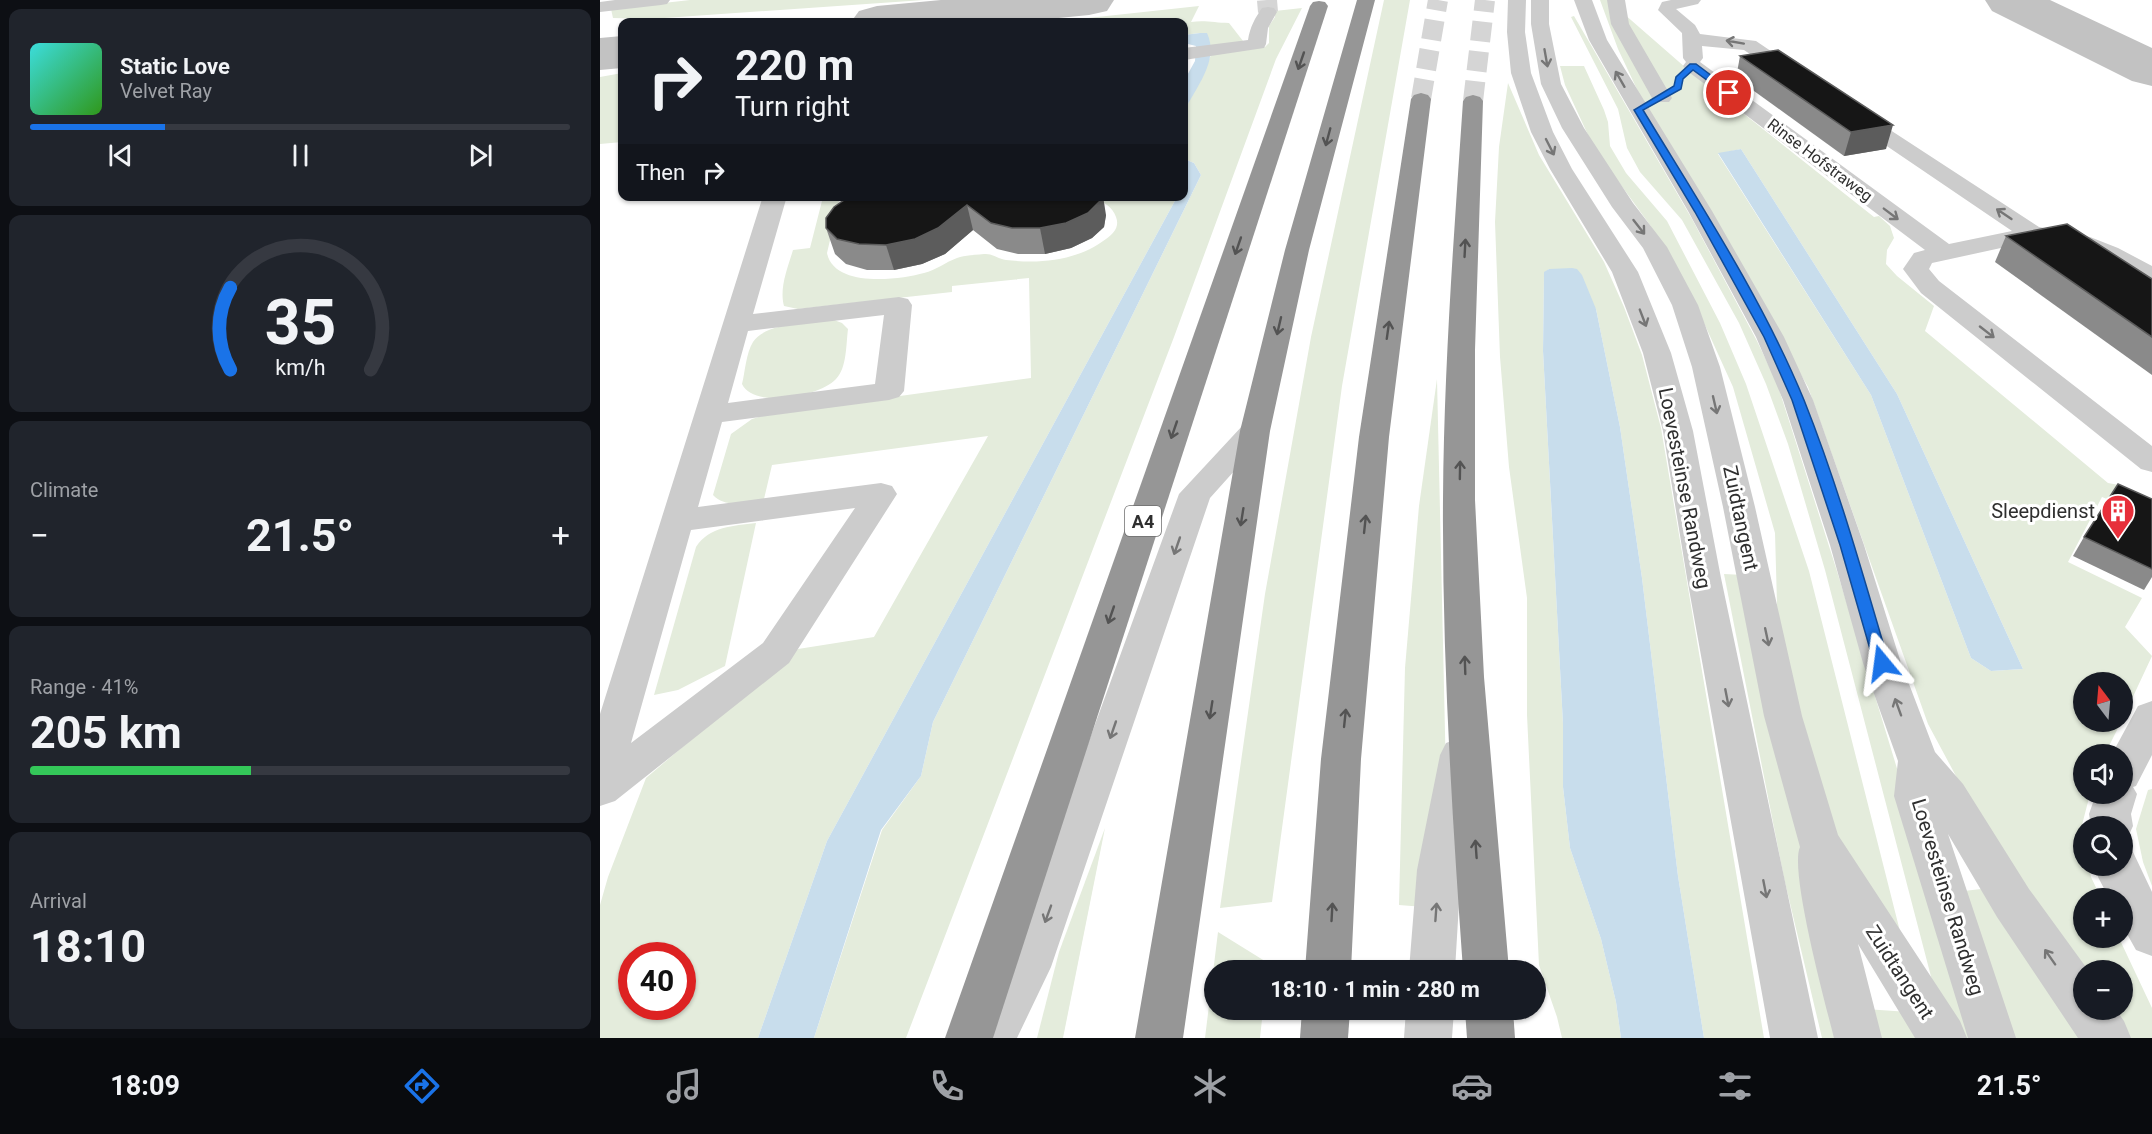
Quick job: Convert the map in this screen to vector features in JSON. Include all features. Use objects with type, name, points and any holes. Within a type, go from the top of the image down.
[{"type":"highway","points":[[1159,1038],[1256,431],[1297,250],[1366,0]]},
{"type":"highway","name":"A4","points":[[969,1038],[1319,6]]},
{"type":"highway","points":[[1329,960],[1341,759],[1374,437],[1421,99]]},
{"type":"highway","points":[[1473,101],[1462,307],[1459,499],[1466,723],[1485,960]]},
{"type":"highway","points":[[1324,1038],[1325,1020]]},
{"type":"highway","points":[[1490,1020],[1491,1038]]},
{"type":"street","points":[[600,7],[661,0]]},
{"type":"street","name":"Loevesteinse Randweg","points":[[1517,0],[1516,32],[1521,73],[1542,132],[1561,169],[1625,272],[1657,353],[1678,431],[1704,578],[1794,1038]]},
{"type":"street","name":"Zuidtangent","points":[[1540,0],[1540,24],[1551,84],[1581,140],[1624,207],[1654,247],[1685,305],[1706,367],[1740,507],[1784,716],[1819,842],[1943,1038]]},
{"type":"street","name":"Loevesteinse Randweg","points":[[1583,0],[1588,19],[1598,40],[1670,88],[1700,212],[1770,337],[1798,400],[1847,545],[1882,663],[1918,761],[1915,796],[1992,1038]]},
{"type":"street","points":[[1616,0],[1620,24],[1670,88],[1694,39]]},
{"type":"street","points":[[1692,0],[1668,6],[1667,10],[1687,25],[1694,39]]},
{"type":"street","points":[[1188,54],[1257,44],[1259,28],[1269,12]]},
{"type":"street","points":[[1694,39],[1749,45],[1818,90]]},
{"type":"street","name":"Rinse Hofstraweg","points":[[1670,88],[1944,252]]},
{"type":"street","points":[[1837,103],[2033,234]]},
{"type":"street","points":[[1532,105],[1581,140]]},
{"type":"street","points":[[600,780],[774,201]]},
{"type":"street","points":[[2152,278],[2116,256],[2062,235],[2033,234],[1944,252],[1923,258],[1916,269],[1930,287],[2152,462]]},
{"type":"street","points":[[710,414],[889,391],[899,305],[737,324]]},
{"type":"street","points":[[992,1038],[1035,952],[1195,494],[1256,431]]},
{"type":"street","points":[[600,789],[776,653],[881,494],[677,521]]},
{"type":"street","points":[[2133,753],[2152,717]]},
{"type":"street","points":[[1433,960],[1439,870],[1466,723]]},
{"type":"street","points":[[1918,761],[1948,795],[2013,903],[2073,989]]},
{"type":"street","points":[[1819,842],[1821,885],[1858,1038]]},
{"type":"street","points":[[2120,876],[2152,935]]},
{"type":"street","points":[[1428,1038],[1429,1020]]},
{"type":"street","points":[[2094,1020],[2107,1038]]},
{"type":"green space","points":[[690,0],[924,0],[664,18],[613,18],[611,9]]},
{"type":"green space","points":[[1384,0],[1410,0],[1342,386],[1272,902],[1220,908],[1265,594],[1311,337]]},
{"type":"green space","points":[[1600,0],[1608,0],[1686,68],[1874,217],[1879,216],[1890,226],[1894,238],[1887,250],[1886,264],[1934,306],[1925,331],[2108,483],[2119,485],[2152,517],[2102,497],[2068,562],[2142,598],[2125,627],[2152,656],[2133,697],[2133,672],[2073,672],[2073,732],[2116,732],[2110,744],[2073,744],[2073,804],[2087,804],[2084,816],[2073,816],[2073,876],[2091,876],[2096,888],[2073,888],[2073,948],[2124,948],[2129,960],[2075,960],[2028,910],[1928,724],[1808,387],[1643,102],[1618,49]],"holes":[[[1741,149],[1897,394],[2023,669],[1991,671],[1971,658],[1871,395],[1718,154]]]},
{"type":"green space","points":[[1199,6],[1191,22],[1229,23],[1243,41],[1212,48],[1200,33],[1188,34],[1188,18],[1088,18]]},
{"type":"green space","points":[[1302,8],[1276,59],[1174,337],[906,1038],[814,1038],[882,830],[921,776],[933,722],[1201,175],[1194,163],[1188,161],[1188,104],[1212,53],[1265,47],[1269,43],[1269,26],[1275,17],[1275,11]]},
{"type":"green space","points":[[1574,16],[1692,219],[1777,383],[1836,568],[1979,1038],[1960,1038],[1940,1011],[1825,570],[1788,444],[1766,384],[1739,323],[1682,220],[1640,172],[1627,148],[1618,109],[1571,17]]},
{"type":"green space","points":[[1560,66],[1584,66],[1608,122],[1610,146],[1626,173],[1667,221],[1720,323],[1746,384],[1809,571],[1907,959],[1834,841],[1778,639],[1775,533],[1733,387],[1704,323],[1650,225],[1594,148],[1565,85]]},
{"type":"green space","points":[[618,74],[618,142],[600,144],[600,77]]},
{"type":"green space","points":[[1508,83],[1539,155],[1604,262],[1642,355],[1661,428],[1764,1038],[1704,1038],[1678,876],[1642,578],[1620,427],[1596,309],[1549,269],[1544,273],[1543,351],[1563,724],[1563,787],[1570,848],[1601,939],[1616,1002],[1621,1038],[1562,1038],[1546,985],[1546,960],[1539,960],[1527,715],[1527,598],[1509,467],[1500,357],[1495,222],[1499,147]]},
{"type":"green space","points":[[822,201],[839,201],[827,253],[832,264],[842,272],[854,277],[884,279],[924,273],[957,258],[967,256],[987,254],[1006,260],[1032,262],[1071,256],[1095,246],[1115,230],[1117,221],[1115,213],[1101,201],[1175,201],[827,841],[758,1038],[600,1038],[600,905],[608,877],[646,778],[798,649],[874,637],[988,436],[772,465],[764,499],[730,503],[713,495],[731,434],[752,419],[769,414],[1031,378],[1029,278],[952,286],[952,292],[798,309],[784,306],[783,285],[793,250],[810,248]]},
{"type":"green space","points":[[834,320],[842,323],[848,329],[842,369],[836,379],[828,385],[802,395],[773,398],[749,392],[742,384],[749,352],[759,335],[778,327]]},
{"type":"green space","points":[[1437,379],[1449,909],[1399,905],[1405,668],[1419,506]]},
{"type":"green space","points":[[756,523],[725,666],[678,690],[654,695],[696,547],[715,531],[731,526]]},
{"type":"green space","points":[[1724,574],[1744,575],[1846,1038],[1822,1038],[1784,878]]},
{"type":"green space","points":[[2152,789],[2152,886],[2143,862],[2136,829],[2148,790]]},
{"type":"green space","points":[[1105,828],[1063,1038],[1037,1038],[1059,952]]},
{"type":"green space","points":[[1990,888],[2073,1007],[2073,1020],[2082,1020],[2095,1038],[2002,1038],[1955,892]]},
{"type":"green space","points":[[1218,932],[1263,960],[1215,960]]},
{"type":"green space","points":[[2133,968],[2152,1008],[2152,1038],[2125,1038],[2111,1020],[2133,1020]]},
{"type":"green space","points":[[1865,1009],[1909,1012],[1927,1038],[1870,1038]]},
{"type":"green space","points":[[1207,1020],[1262,1020],[1260,1038],[1205,1038]]},
{"type":"water","points":[[1207,33],[1210,54],[1205,74],[1188,105],[1188,74],[1195,61],[1196,46],[1188,44],[1188,34]]},
{"type":"water","points":[[1741,149],[1897,394],[2023,669],[1991,671],[1971,658],[1871,395],[1718,153]]},
{"type":"water","points":[[1188,161],[1194,163],[1201,175],[933,722],[921,776],[881,830],[814,1038],[758,1038],[827,841],[1175,201],[1188,201]]},
{"type":"water","points":[[1549,269],[1577,269],[1582,275],[1596,309],[1620,427],[1642,578],[1678,876],[1704,1038],[1621,1038],[1616,1002],[1601,939],[1570,848],[1563,787],[1563,724],[1543,351],[1544,272]]},
{"type":"building","points":[[1778,50],[1893,125],[1851,132],[1740,56]]},
{"type":"building","points":[[843,201],[1100,201],[1088,213],[1066,223],[1040,228],[1012,228],[991,223],[967,205],[938,228],[915,239],[886,245],[859,244],[837,239],[826,228],[826,218],[834,207]]},
{"type":"building","points":[[2067,224],[2152,279],[2152,337],[2006,236]]},
{"type":"building","points":[[2118,484],[2152,499],[2152,569],[2084,537]]},
{"type":"taxiway","points":[[916,18],[1089,0]]},
{"type":"taxiway","points":[[2010,0],[2152,69]]},
{"type":"taxiway","points":[[600,54],[618,52]]},
{"type":"tunnel","points":[[1267,0],[1268,12]]},
{"type":"tunnel","points":[[1421,99],[1438,0]]},
{"type":"tunnel","points":[[1473,101],[1485,0]]},
{"type":"place","name":"Sleepdienst","points":[[2118,540]]},
{"type":"route","points":[[1729,93],[1693,66],[1679,78],[1678,87],[1638,110],[1700,212],[1770,337],[1798,400],[1847,545],[1882,663]]}]
